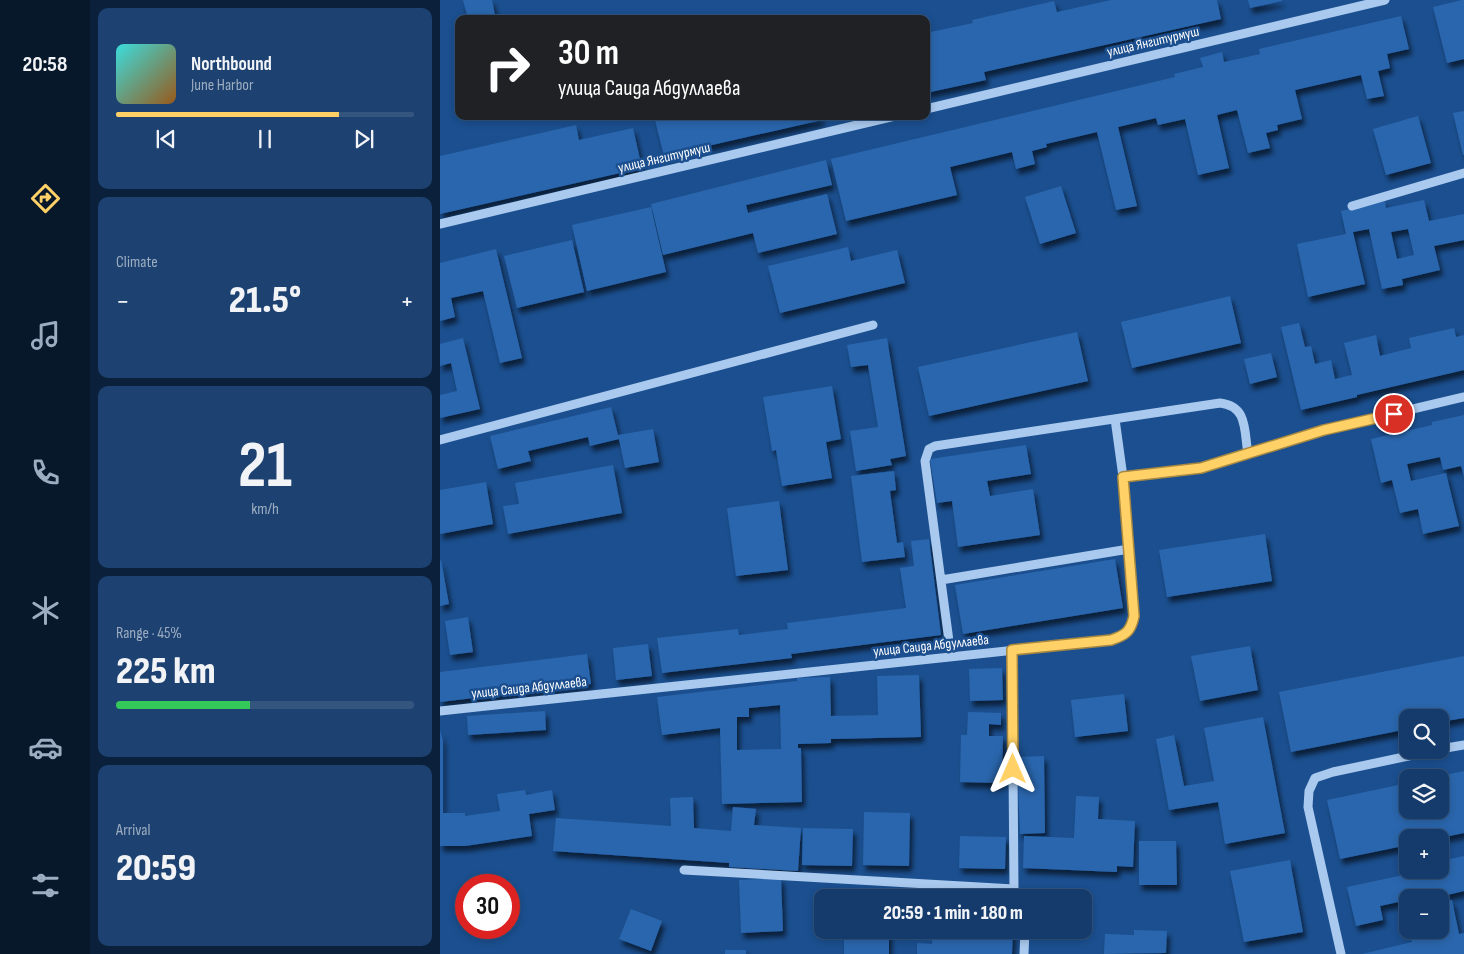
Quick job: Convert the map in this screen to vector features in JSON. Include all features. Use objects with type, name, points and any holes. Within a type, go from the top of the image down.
[{"type":"street","name":"улица Янгитурмуш","points":[[930,108],[1385,0]]},
{"type":"street","name":"улица Янгитурмуш","points":[[440,224],[878,120]]},
{"type":"street","points":[[1352,206],[1464,173]]},
{"type":"street","points":[[440,440],[873,325]]},
{"type":"street","points":[[1123,477],[1201,468],[1324,430],[1464,397]]},
{"type":"street","points":[[952,656],[925,462],[929,449],[935,446],[1220,403],[1232,404],[1239,409],[1248,454]]},
{"type":"street","name":"улица Саида Абдуллаева","points":[[440,711],[1111,640],[1124,635],[1132,627],[1134,616],[1123,477],[1115,419]]},
{"type":"street","points":[[941,580],[1129,549]]},
{"type":"street","points":[[1012,650],[1016,889]]},
{"type":"street","points":[[1449,748],[1464,744]]},
{"type":"street","points":[[1341,954],[1308,806],[1309,791],[1316,778],[1333,772],[1399,758]]},
{"type":"street","points":[[684,870],[958,889]]},
{"type":"street","points":[[1024,954],[1025,939]]},
{"type":"building","points":[[463,0],[492,0],[495,15],[467,15]]},
{"type":"building","points":[[1111,0],[1217,0],[1221,19],[984,72],[986,80],[930,92],[930,32],[973,23],[972,20],[1054,1],[1057,12]]},
{"type":"building","points":[[1248,0],[1282,0],[1282,1],[1250,8]]},
{"type":"building","points":[[1464,0],[1464,59],[1447,63],[1433,7]]},
{"type":"building","points":[[1401,16],[1409,49],[1387,54],[1390,68],[1378,71],[1384,96],[1367,99],[1361,75],[1295,90],[1302,119],[1277,125],[1278,130],[1266,133],[1270,148],[1248,153],[1237,110],[1217,115],[1229,168],[1198,175],[1185,119],[1158,125],[1156,118],[1118,127],[1137,206],[1116,210],[1097,132],[1046,144],[1047,147],[1032,151],[1035,164],[1016,169],[1012,152],[950,167],[957,195],[846,221],[831,159],[1175,77],[1174,74],[1203,67],[1200,58],[1222,52],[1224,62],[1260,54],[1259,49]]},
{"type":"building","points":[[1464,111],[1464,155],[1463,155],[1453,113]]},
{"type":"building","points":[[1418,116],[1431,163],[1386,175],[1373,129]]},
{"type":"building","points":[[655,120],[822,120],[664,156]]},
{"type":"building","points":[[576,125],[579,140],[633,128],[642,168],[440,214],[440,156]]},
{"type":"building","points":[[826,160],[832,185],[746,205],[748,213],[827,194],[837,234],[758,253],[753,233],[663,255],[651,204]]},
{"type":"building","points":[[1061,186],[1076,233],[1040,244],[1025,197]]},
{"type":"building","points":[[1424,200],[1429,221],[1464,214],[1464,240],[1434,246],[1440,270],[1402,279],[1403,285],[1382,289],[1369,229],[1353,232],[1365,284],[1308,297],[1297,244],[1346,234],[1341,211],[1385,201],[1386,208]],"holes":[[[1408,229],[1414,255],[1397,259],[1391,232]]]},
{"type":"building","points":[[651,207],[666,272],[587,291],[572,225]]},
{"type":"building","points":[[572,240],[584,292],[517,308],[504,256]]},
{"type":"building","points":[[848,247],[851,261],[897,250],[905,283],[780,313],[768,266]]},
{"type":"building","points":[[496,249],[522,358],[500,363],[483,291],[451,298],[455,317],[440,321],[440,263]]},
{"type":"building","points":[[1230,296],[1241,343],[1132,368],[1121,322]]},
{"type":"building","points":[[1299,323],[1305,347],[1311,346],[1315,364],[1331,360],[1335,379],[1352,375],[1344,343],[1376,335],[1380,356],[1411,348],[1409,338],[1454,328],[1456,337],[1464,335],[1464,370],[1301,410],[1281,327]]},
{"type":"building","points":[[1077,332],[1088,381],[929,416],[918,367]]},
{"type":"building","points":[[463,338],[480,409],[440,418],[440,395],[457,391],[451,363],[440,366],[440,344]]},
{"type":"building","points":[[887,338],[906,456],[890,459],[892,465],[856,471],[850,431],[878,427],[868,365],[851,367],[847,345]]},
{"type":"building","points":[[1271,353],[1277,377],[1250,384],[1244,359]]},
{"type":"building","points":[[832,386],[841,439],[826,442],[832,478],[782,486],[776,450],[772,451],[763,397]]},
{"type":"building","points":[[611,407],[618,435],[653,429],[659,462],[625,468],[619,439],[590,446],[588,437],[528,451],[531,461],[498,469],[490,436]]},
{"type":"building","points":[[1464,415],[1464,477],[1461,466],[1443,470],[1440,457],[1407,464],[1411,481],[1446,473],[1459,526],[1423,534],[1418,509],[1400,513],[1392,480],[1381,483],[1371,439],[1432,425],[1432,422]]},
{"type":"building","points":[[1026,445],[1031,474],[987,481],[990,496],[1033,489],[1040,535],[958,547],[952,501],[937,503],[930,459]]},
{"type":"building","points":[[613,465],[622,513],[508,534],[503,506],[519,504],[515,483]]},
{"type":"building","points":[[894,471],[896,490],[890,491],[897,543],[903,542],[905,557],[862,562],[851,476]]},
{"type":"building","points":[[486,482],[493,524],[440,534],[440,490]]},
{"type":"building","points":[[779,501],[788,570],[736,576],[727,508]]},
{"type":"building","points":[[1265,534],[1272,581],[1167,597],[1159,550]]},
{"type":"building","points":[[929,539],[941,635],[791,654],[792,658],[662,673],[657,638],[738,629],[739,635],[788,629],[787,623],[906,608],[900,568],[914,566],[911,541]]},
{"type":"building","points":[[1115,559],[1123,608],[963,634],[955,585]]},
{"type":"building","points":[[440,561],[449,604],[440,606]]},
{"type":"building","points":[[468,617],[473,652],[450,655],[445,621]]},
{"type":"building","points":[[648,644],[652,676],[616,680],[613,648]]},
{"type":"building","points":[[1250,646],[1258,690],[1200,701],[1191,656]]},
{"type":"building","points":[[587,654],[591,684],[440,702],[440,672]]},
{"type":"building","points":[[1464,656],[1464,718],[1449,720],[1449,709],[1399,709],[1399,731],[1291,752],[1279,692]]},
{"type":"building","points":[[1002,668],[1003,700],[970,701],[969,669]]},
{"type":"building","points":[[919,675],[921,737],[831,739],[831,743],[798,744],[798,748],[801,748],[802,802],[722,804],[720,728],[662,735],[657,697],[797,681],[797,678],[830,677],[831,716],[878,715],[877,676]],"holes":[[[780,705],[781,749],[737,750],[737,717],[749,717],[749,708]]]},
{"type":"building","points":[[1124,694],[1128,731],[1075,737],[1071,700]]},
{"type":"building","points":[[545,711],[546,730],[468,735],[467,716]]},
{"type":"building","points":[[968,712],[1001,713],[1001,725],[989,724],[989,736],[1003,736],[1002,783],[960,782],[961,735],[967,735]]},
{"type":"building","points":[[1263,717],[1285,833],[1225,844],[1218,802],[1169,810],[1156,739],[1174,735],[1184,786],[1214,781],[1204,728]]},
{"type":"building","points":[[440,730],[443,741],[443,813],[465,813],[465,816],[500,811],[497,794],[525,790],[526,795],[552,790],[555,810],[529,814],[532,836],[465,846],[440,846]]},
{"type":"building","points":[[1044,756],[1045,833],[1020,834],[1017,757]]},
{"type":"building","points":[[1464,771],[1464,833],[1449,836],[1449,829],[1399,829],[1399,847],[1340,859],[1327,800],[1399,785],[1399,819],[1449,819],[1449,774]]},
{"type":"building","points":[[1076,796],[1099,797],[1098,819],[1135,821],[1133,867],[1117,866],[1117,872],[1023,868],[1024,836],[1074,838]]},
{"type":"building","points":[[693,797],[694,828],[731,831],[733,807],[756,809],[754,825],[801,828],[798,871],[729,867],[729,863],[553,851],[556,818],[671,826],[670,798]]},
{"type":"building","points":[[864,812],[910,813],[909,866],[863,865]]},
{"type":"building","points":[[803,828],[853,829],[852,866],[802,865]]},
{"type":"building","points":[[960,836],[1006,837],[1005,869],[959,868]]},
{"type":"building","points":[[1139,841],[1176,841],[1177,885],[1139,885]]},
{"type":"building","points":[[1464,856],[1464,891],[1449,895],[1449,889],[1399,889],[1399,902],[1380,906],[1383,920],[1356,926],[1347,887],[1399,876],[1399,879],[1449,879],[1449,859]]},
{"type":"building","points":[[1290,860],[1303,932],[1244,942],[1230,871]]},
{"type":"building","points":[[781,878],[783,931],[741,933],[739,880]]},
{"type":"building","points":[[1452,900],[1459,934],[1464,933],[1464,954],[1362,954],[1412,942],[1412,939],[1449,939],[1449,901]]},
{"type":"building","points":[[631,909],[662,921],[651,951],[619,939]]},
{"type":"building","points":[[1134,930],[1167,931],[1166,953],[1104,954],[1105,934],[1134,935]]},
{"type":"building","points":[[844,939],[889,939],[889,954],[844,954]]},
{"type":"building","points":[[932,939],[1013,939],[1012,954],[917,954],[917,943],[932,944]]},
{"type":"building","points":[[725,950],[746,950],[746,954],[725,954]]},
{"type":"route","points":[[1013,769],[1012,650],[1111,640],[1124,635],[1132,627],[1134,616],[1123,477],[1201,468],[1324,430],[1394,414]]}]
